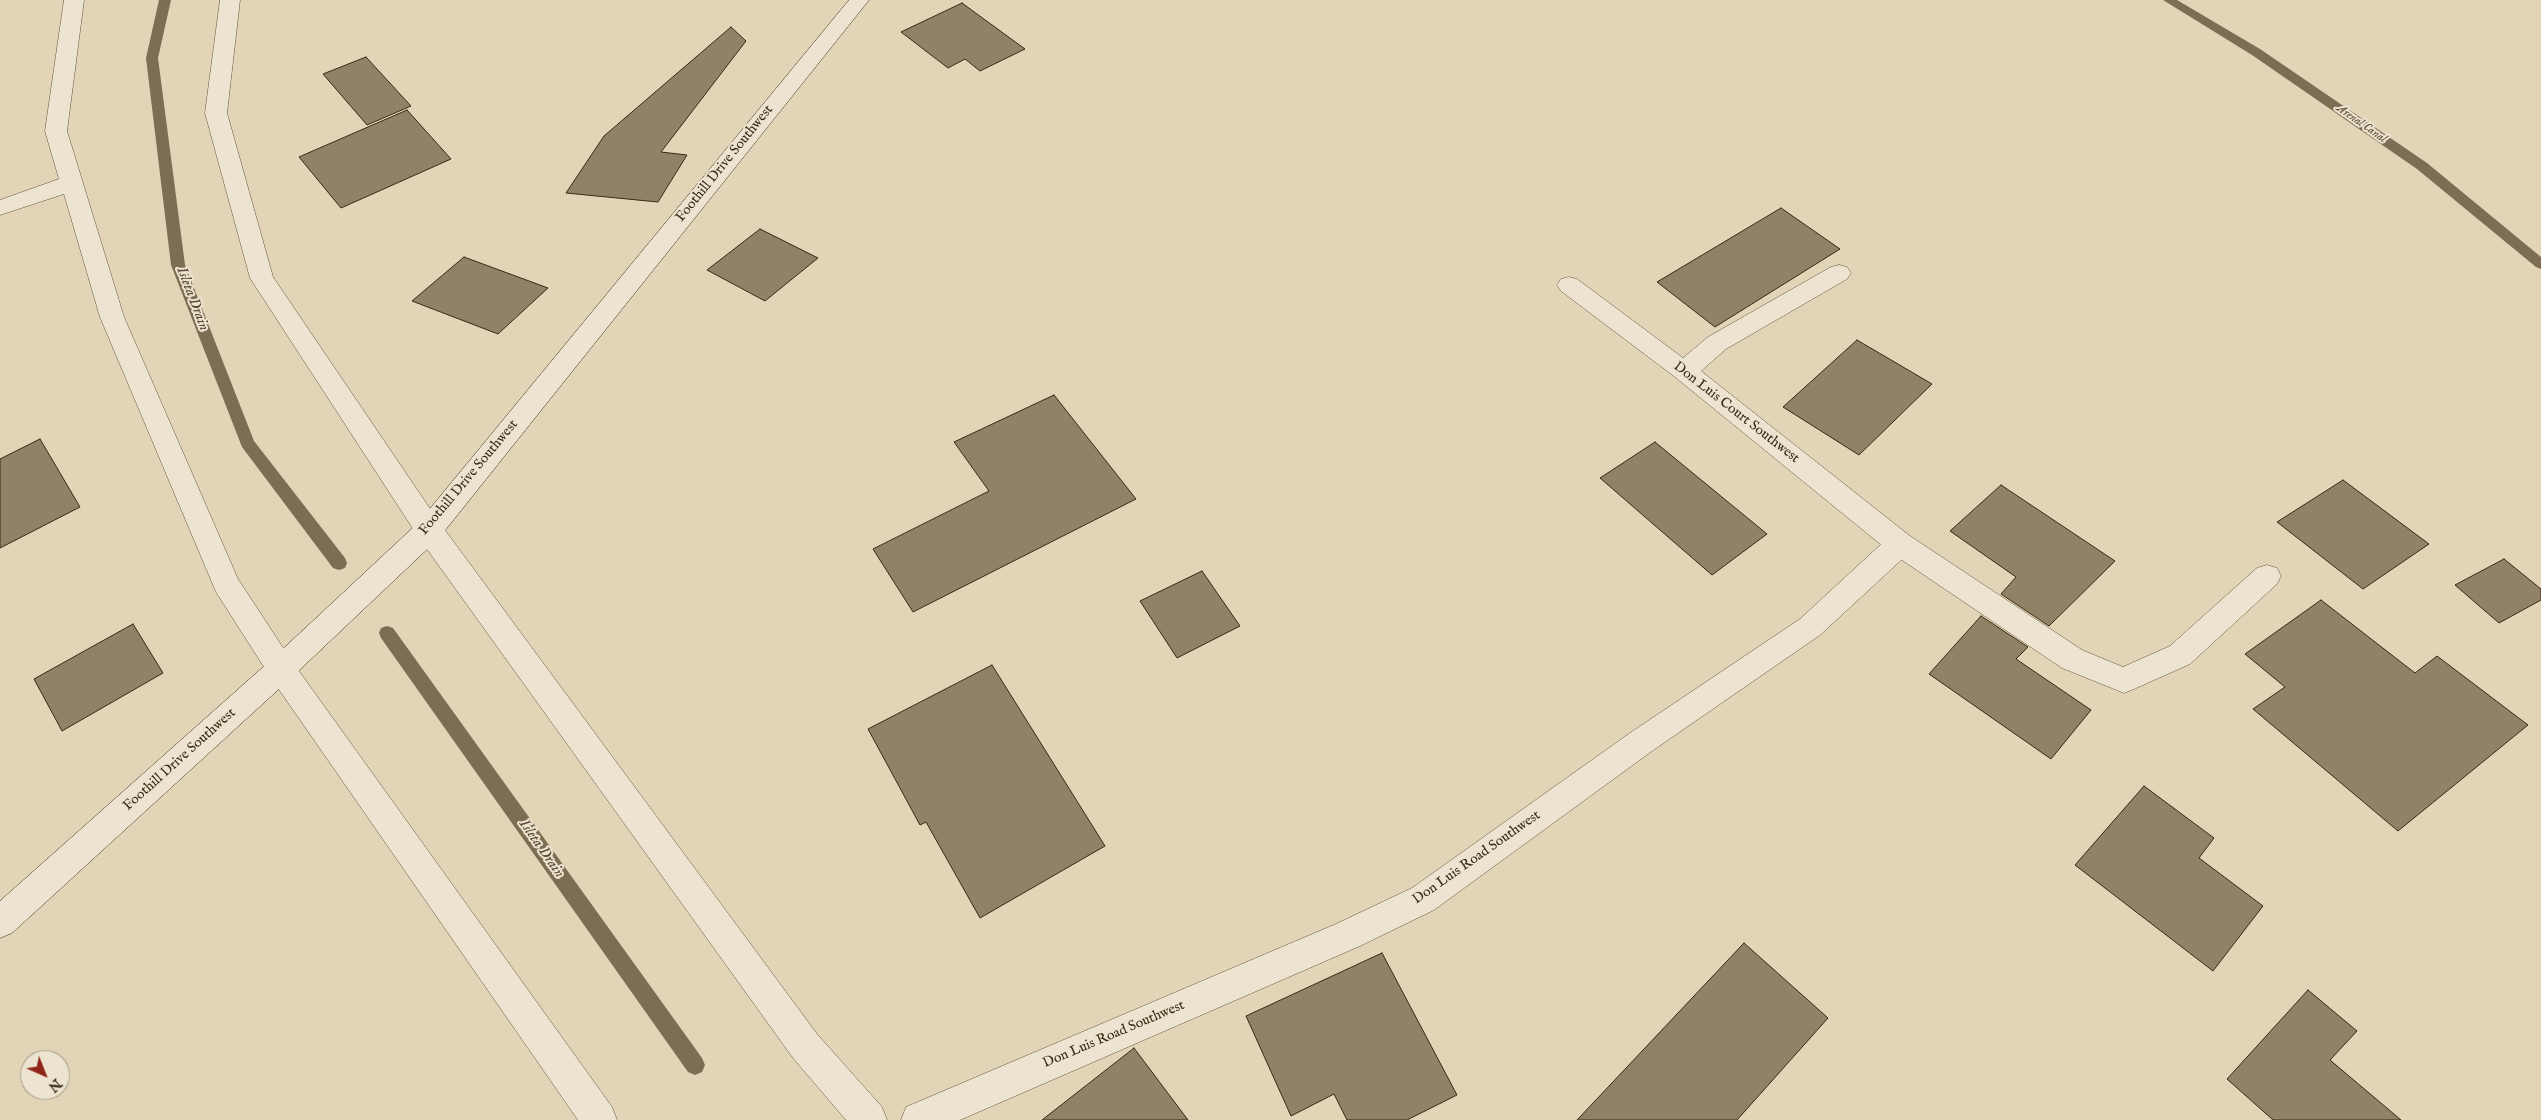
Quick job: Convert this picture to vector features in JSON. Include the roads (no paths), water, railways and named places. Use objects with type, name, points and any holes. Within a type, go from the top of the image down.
[{"type":"street","points":[[74,0],[56,132],[112,317],[226,584],[281,669],[599,1120]]},
{"type":"street","points":[[230,0],[216,113],[262,278],[429,530],[805,1046],[869,1120]]},
{"type":"street","name":"Foothill Drive Southwest","points":[[0,922],[281,669],[429,530],[859,0]]},
{"type":"street","points":[[0,208],[71,183]]},
{"type":"street","points":[[1684,371],[1717,343],[1840,274]]},
{"type":"street","name":"Don Luis Court Southwest","points":[[1569,285],[1684,371],[1900,544],[2072,659],[2124,680],[2180,655],[2267,576]]},
{"type":"street","name":"Don Luis Road Southwest","points":[[919,1120],[1348,935],[1423,899],[1641,742],[1810,627],[1900,544]]},
{"type":"waterway","name":"Isleta Drain","points":[[165,0],[152,58],[178,265],[247,443],[339,563]]},
{"type":"waterway","name":"Arenal Canal","points":[[2169,0],[2256,52],[2422,166],[2541,264]]},
{"type":"waterway","name":"Isleta Drain","points":[[387,633],[695,1065]]}]
